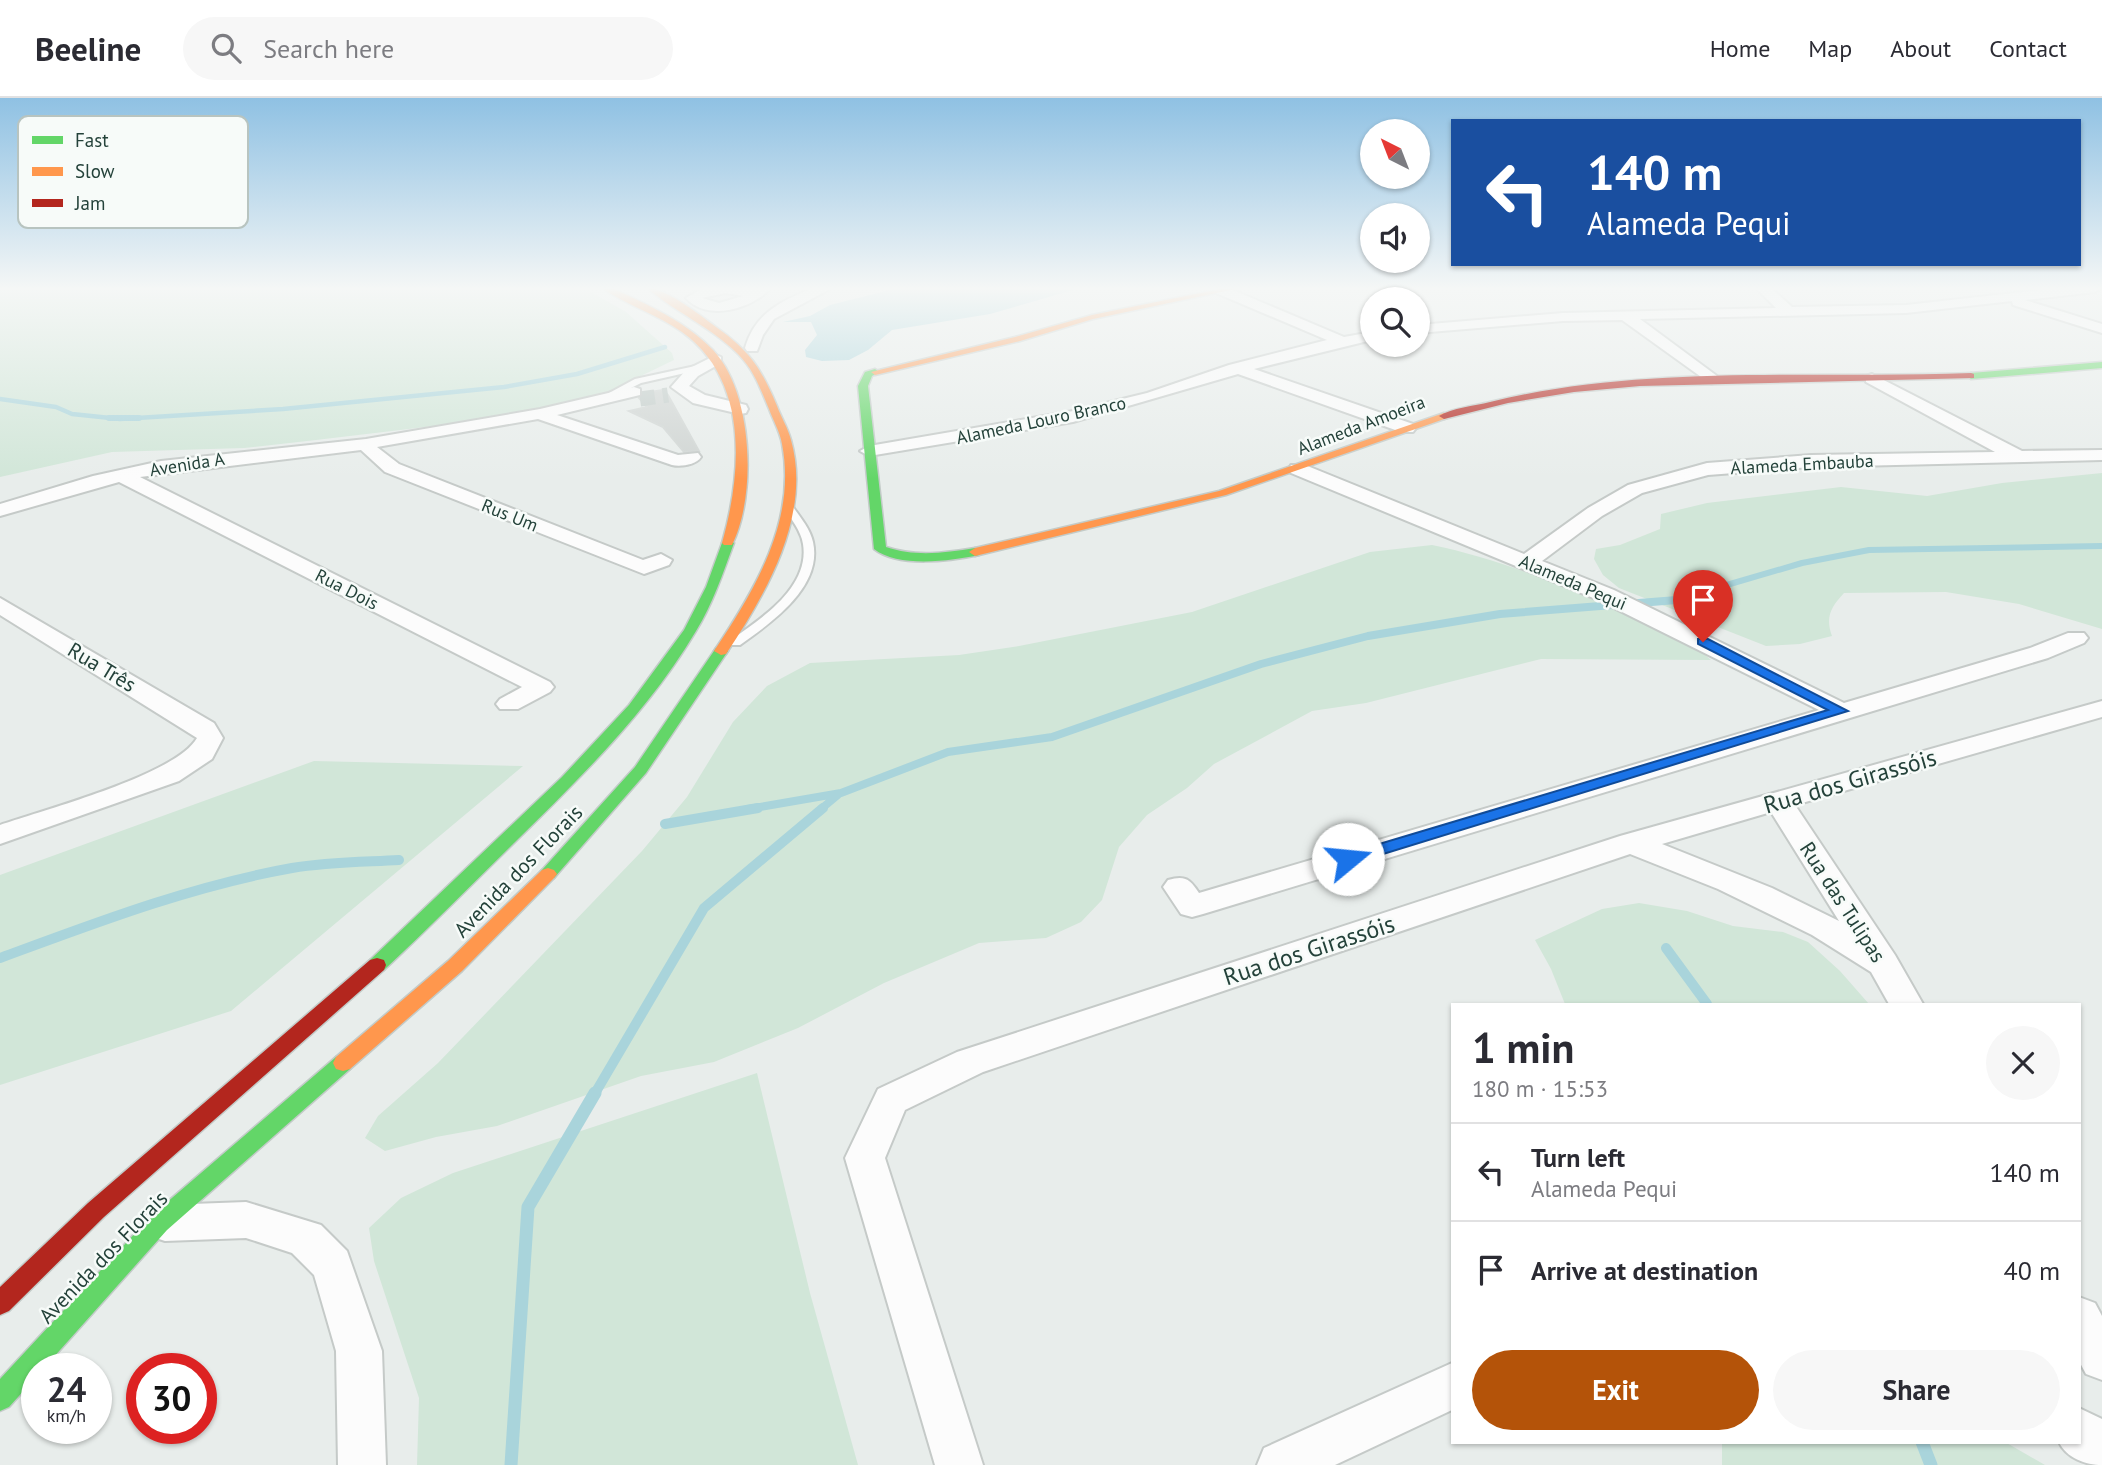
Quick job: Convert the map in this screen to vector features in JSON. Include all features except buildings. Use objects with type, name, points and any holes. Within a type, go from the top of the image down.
[{"type":"street","name":"Avenida dos Florais","points":[[0,1303],[69,1232],[399,946],[588,762],[644,696],[691,622],[724,558],[738,519],[755,445],[716,360],[706,352]]},
{"type":"street","name":"Avenida dos Florais","points":[[0,1398],[159,1223],[455,966],[566,855],[641,770],[739,624],[774,556],[788,506],[790,472],[787,442],[755,366],[740,352]]},
{"type":"street","points":[[753,352],[755,366]]},
{"type":"street","points":[[869,451],[863,386],[866,376],[873,371],[961,352]]},
{"type":"street","name":"Alameda Louro Branco","points":[[869,451],[973,437],[1029,426],[1192,385],[1235,368],[1299,352]]},
{"type":"street","points":[[1674,352],[1711,379]]},
{"type":"street","points":[[668,395],[684,386],[699,367],[716,360]]},
{"type":"street","name":"Alameda Amoeira","points":[[869,451],[879,546],[883,552],[894,556],[942,557],[1147,514],[1298,469],[1406,428],[1472,407],[1520,397],[1595,386],[1711,379],[1872,379],[2102,365]]},
{"type":"street","points":[[1235,368],[1406,428]]},
{"type":"street","points":[[1872,379],[2021,459]]},
{"type":"street","points":[[544,416],[602,400],[684,386],[740,409]]},
{"type":"street","points":[[544,416],[634,395]]},
{"type":"street","points":[[544,416],[678,461],[692,457]]},
{"type":"street","name":"Avenida A","points":[[0,510],[121,475],[195,460],[373,443],[544,416]]},
{"type":"street","name":"Avenida A","points":[[373,443],[398,444],[425,440],[544,416]]},
{"type":"street","points":[[755,445],[787,442]]},
{"type":"street","name":"Rus Um","points":[[373,443],[372,453],[392,468],[645,568],[661,560]]},
{"type":"street","name":"Alameda Embauba","points":[[1527,562],[1595,512],[1636,489],[1673,476],[1707,469],[1811,461],[2102,456]]},
{"type":"street","name":"Alameda Pequi","points":[[1298,469],[1527,562],[1664,622],[1841,711]]},
{"type":"street","name":"Rua Dois","points":[[121,475],[541,687],[509,705]]},
{"type":"street","name":"Rua Três","points":[[0,605],[205,729],[209,744],[191,763],[179,770],[0,835]]},
{"type":"street","points":[[1179,887],[1192,906],[2039,653],[2077,638]]},
{"type":"street","name":"Rua dos Girassóis","points":[[959,1465],[865,1158],[891,1100],[970,1062],[1631,843],[2099,713]]},
{"type":"street","name":"Rua das Tulipas","points":[[1778,801],[1884,964],[1905,1003]]},
{"type":"street","points":[[1631,843],[1753,890],[1840,933],[1884,964]]},
{"type":"street","points":[[69,1232],[106,1224],[246,1220],[306,1238],[332,1265],[359,1351],[362,1465]]},
{"type":"street","points":[[2081,1321],[2102,1358]]},
{"type":"street","points":[[1281,1465],[1451,1386]]},
{"type":"street","points":[[2081,1433],[2102,1447]]},
{"type":"lane","points":[[602,400],[638,381],[699,367]]},
{"type":"lane","points":[[720,653],[774,616],[801,580],[810,552],[806,535],[788,506]]},
{"type":"green space","points":[[0,352],[671,352],[674,360],[593,399],[575,404],[434,426],[244,448],[112,452],[0,477]]},
{"type":"green space","points":[[2102,473],[2102,629],[2019,604],[1946,592],[1844,593],[1830,613],[1832,636],[1800,644],[1766,646],[1619,588],[1603,575],[1594,559],[1596,549],[1620,545],[1660,529],[1661,514],[1707,503],[1841,487],[1927,496],[2002,483]]},
{"type":"green space","points":[[1432,545],[1488,559],[1571,590],[1682,641],[1711,660],[1541,659],[1366,703],[1312,711],[1214,764],[1187,788],[1147,815],[1119,847],[1102,900],[1081,922],[1046,938],[979,943],[884,983],[798,1028],[714,1062],[641,1076],[497,1126],[436,1137],[385,1151],[365,1138],[378,1116],[438,1063],[642,851],[687,797],[733,722],[767,686],[810,663],[959,655],[1192,612],[1370,552]]},
{"type":"green space","points":[[314,761],[523,766],[231,1011],[0,1085],[0,875]]},
{"type":"green space","points":[[1639,903],[1687,911],[1733,926],[1783,932],[1808,942],[1840,971],[1868,1003],[1565,1003],[1551,969],[1535,940],[1602,909]]},
{"type":"green space","points":[[757,1073],[810,1293],[858,1465],[417,1465],[419,1398],[374,1261],[369,1228],[401,1198],[453,1173]]},
{"type":"green space","points":[[1722,1444],[2008,1444],[2045,1465],[1722,1465]]},
{"type":"water","points":[[805,352],[865,352],[849,360],[822,361],[806,357]]},
{"type":"waterway","points":[[136,418],[283,409],[504,387],[577,374],[649,352]]},
{"type":"waterway","points":[[0,399],[56,407],[72,414],[110,418]]},
{"type":"waterway","points":[[110,418],[136,418]]},
{"type":"waterway","points":[[110,418],[136,418]]},
{"type":"waterway","points":[[1713,589],[1802,563],[1869,550],[2102,546]]},
{"type":"waterway","points":[[748,809],[841,793],[948,752],[1052,737],[1261,664],[1368,636],[1500,614],[1677,600],[1719,587]]},
{"type":"waterway","points":[[821,809],[839,794]]},
{"type":"waterway","points":[[665,824],[758,808]]},
{"type":"waterway","points":[[594,1095],[704,908],[823,808]]},
{"type":"waterway","points":[[0,958],[144,907],[217,885],[305,866],[399,860]]},
{"type":"waterway","points":[[1666,948],[1706,1003]]},
{"type":"waterway","points":[[511,1465],[528,1207],[595,1093]]},
{"type":"waterway","points":[[1923,1444],[1931,1465]]},
{"type":"tunnel","points":[[640,399],[668,395]]},
{"type":"traffic: fast","points":[[1971,376],[2102,365]]},
{"type":"traffic: fast","points":[[875,372],[868,374],[863,386],[880,549],[915,557],[975,552]]},
{"type":"traffic: fast","points":[[377,965],[568,781],[634,708],[664,670],[690,630],[712,587],[728,543]]},
{"type":"traffic: fast","points":[[548,874],[641,770],[721,651]]},
{"type":"traffic: fast","points":[[0,1398],[159,1223],[343,1063]]},
{"type":"traffic: slow","points":[[710,352],[721,368],[732,396],[741,433],[740,488],[728,543]]},
{"type":"traffic: slow","points":[[721,651],[764,579],[775,553],[784,526],[791,471],[787,443],[762,380],[741,352]]},
{"type":"traffic: slow","points":[[875,372],[962,352]]},
{"type":"traffic: slow","points":[[975,552],[1222,493],[1444,416]]},
{"type":"traffic: slow","points":[[343,1063],[455,966],[548,874]]},
{"type":"traffic: jam","points":[[1444,416],[1508,400],[1640,383],[1971,376]]},
{"type":"traffic: jam","points":[[0,1303],[96,1210],[377,965]]},
{"type":"route","points":[[1348,859],[1841,711],[1703,642]]}]
